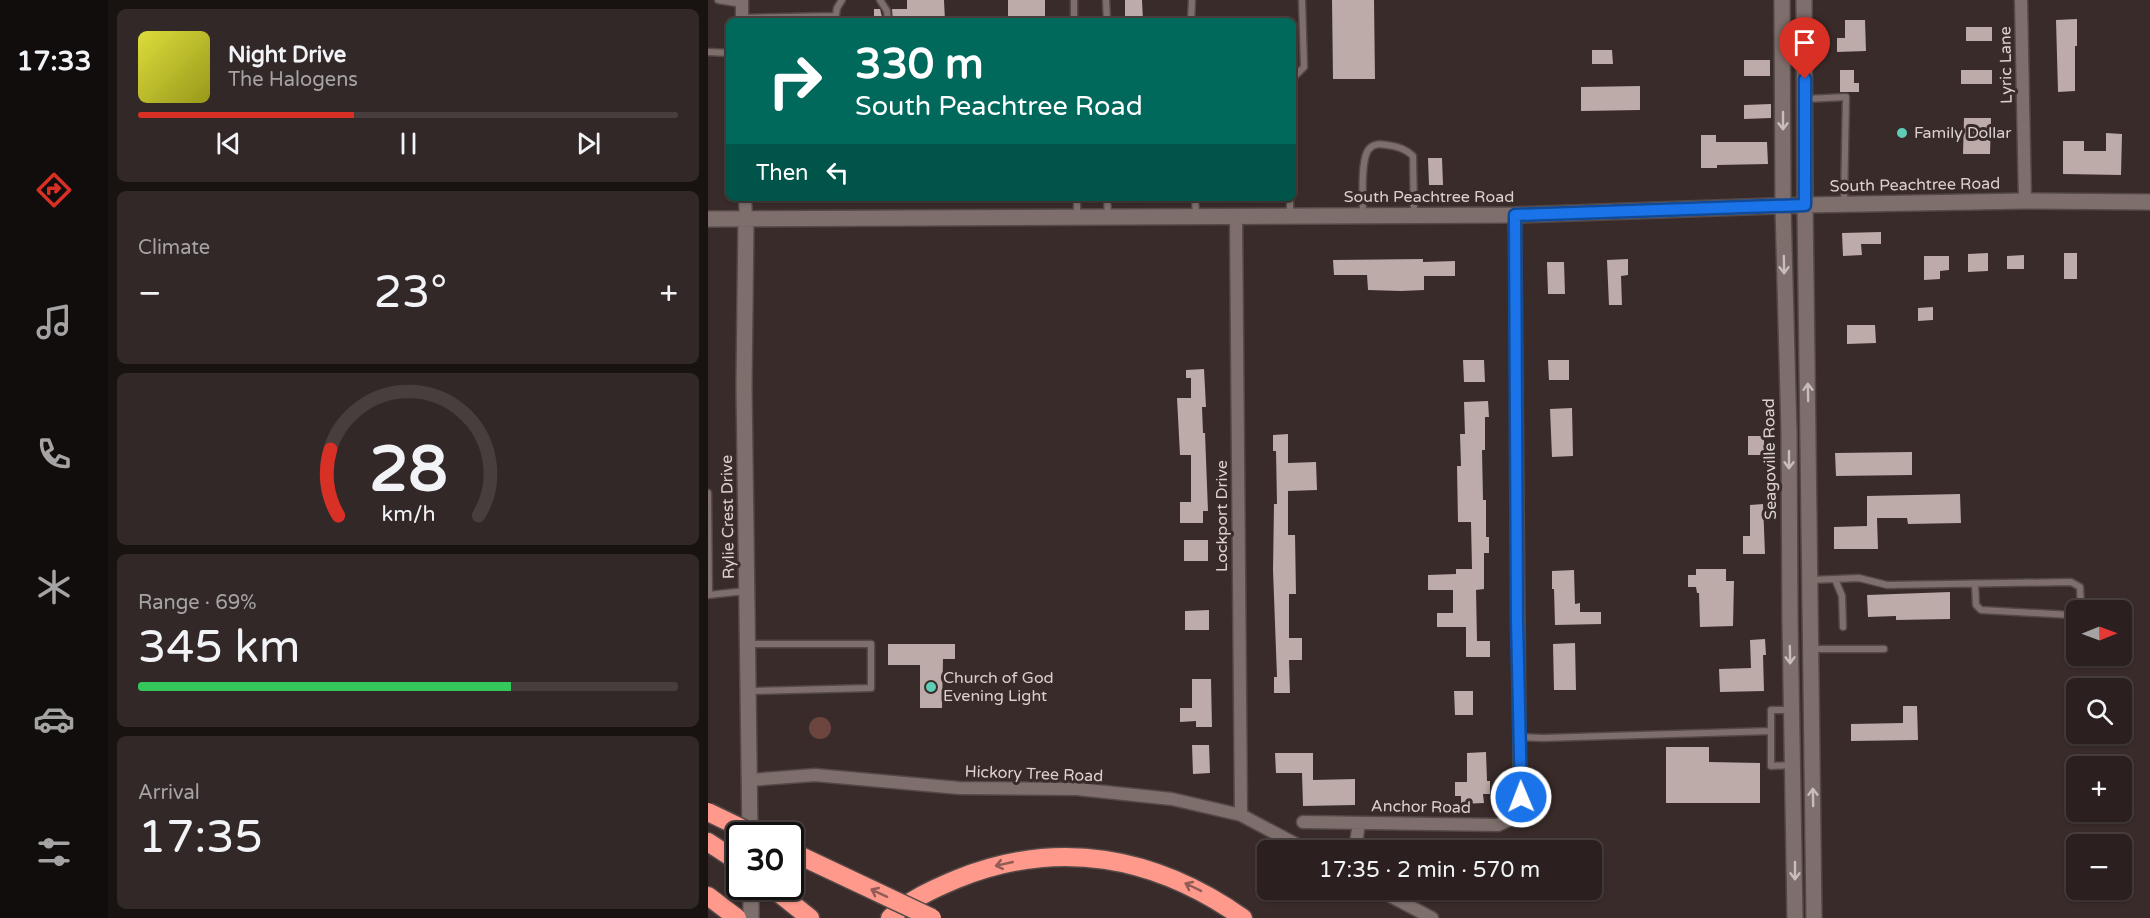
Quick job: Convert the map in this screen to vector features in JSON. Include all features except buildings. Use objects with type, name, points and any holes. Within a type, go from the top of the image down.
[{"type":"highway","points":[[708,812],[729,822]]},
{"type":"highway","points":[[708,842],[726,854]]},
{"type":"highway","points":[[890,918],[927,891],[983,869],[1018,860],[1055,856],[1102,859],[1164,874],[1198,889],[1243,918]]},
{"type":"highway","points":[[804,858],[932,918]]},
{"type":"highway","points":[[714,900],[737,918]]},
{"type":"highway","points":[[788,900],[810,918]]},
{"type":"main road","name":"Seagoville Road","points":[[1782,0],[1783,207],[1789,433],[1795,918]]},
{"type":"main road","points":[[1804,0],[1814,918]]},
{"type":"main road","name":"South Peachtree Road","points":[[708,219],[1515,215],[1844,204],[2025,201],[2150,202]]},
{"type":"main road","name":"Rylie Crest Drive","points":[[746,218],[744,386],[750,822]]},
{"type":"main road","points":[[1789,433],[1809,432]]},
{"type":"main road","points":[[1789,545],[1809,545]]},
{"type":"main road","points":[[1795,831],[1814,831]]},
{"type":"main road","points":[[751,900],[751,918]]},
{"type":"street","name":"Lyric Lane","points":[[2021,0],[2025,201]]},
{"type":"street","points":[[741,2],[742,18]]},
{"type":"street","name":"Rylie Crest Drive","points":[[746,201],[746,218]]},
{"type":"street","points":[[1515,215],[1520,737]]},
{"type":"street","name":"Lockport Drive","points":[[1236,216],[1241,815]]},
{"type":"street","name":"Anchor Road","points":[[1303,822],[1498,825],[1513,818],[1520,807],[1520,737]]},
{"type":"street","name":"Hickory Tree Road","points":[[750,780],[814,775],[959,788],[1077,789],[1172,799],[1241,815],[1288,840]]},
{"type":"street","points":[[1356,840],[1359,823]]},
{"type":"street","points":[[1398,900],[1432,918]]},
{"type":"lane","points":[[718,0],[741,2]]},
{"type":"lane","points":[[835,18],[842,0]]},
{"type":"lane","points":[[880,0],[887,11],[888,18]]},
{"type":"lane","points":[[1074,0],[1074,18]]},
{"type":"lane","points":[[1106,0],[1107,18]]},
{"type":"lane","points":[[1191,18],[1192,0]]},
{"type":"lane","points":[[1296,75],[1304,67],[1302,0]]},
{"type":"lane","points":[[708,52],[726,53]]},
{"type":"lane","points":[[1805,99],[1846,97],[1844,204]]},
{"type":"lane","points":[[1363,215],[1363,175],[1367,152],[1370,147],[1378,144],[1407,151],[1413,156],[1414,215]]},
{"type":"lane","points":[[1077,201],[1077,216]]},
{"type":"lane","points":[[1107,201],[1108,216]]},
{"type":"lane","points":[[1195,201],[1196,216]]},
{"type":"lane","points":[[1290,201],[1290,216]]},
{"type":"lane","points":[[708,494],[709,595],[747,591]]},
{"type":"lane","points":[[1809,580],[1859,578],[1887,585],[2072,582],[2080,587],[2081,600]]},
{"type":"lane","points":[[1835,579],[1842,596],[1843,627]]},
{"type":"lane","points":[[1975,584],[1976,605],[1981,610],[2066,615]]},
{"type":"lane","points":[[748,644],[871,644],[871,688],[749,691]]},
{"type":"lane","points":[[1810,649],[1884,649]]},
{"type":"lane","points":[[1792,710],[1771,710],[1771,765],[1793,765]]},
{"type":"lane","points":[[1520,737],[1771,731]]},
{"type":"shaded area","points":[[816,717],[824,717],[831,724],[831,732],[824,739],[816,739],[809,732],[809,724]]},
{"type":"place","name":"Family Dollar","points":[[1902,133]]},
{"type":"place","name":"Church of God Evening Light","points":[[931,687]]},
{"type":"route","points":[[1521,797],[1517,621],[1515,215],[1805,205],[1805,79]]}]
